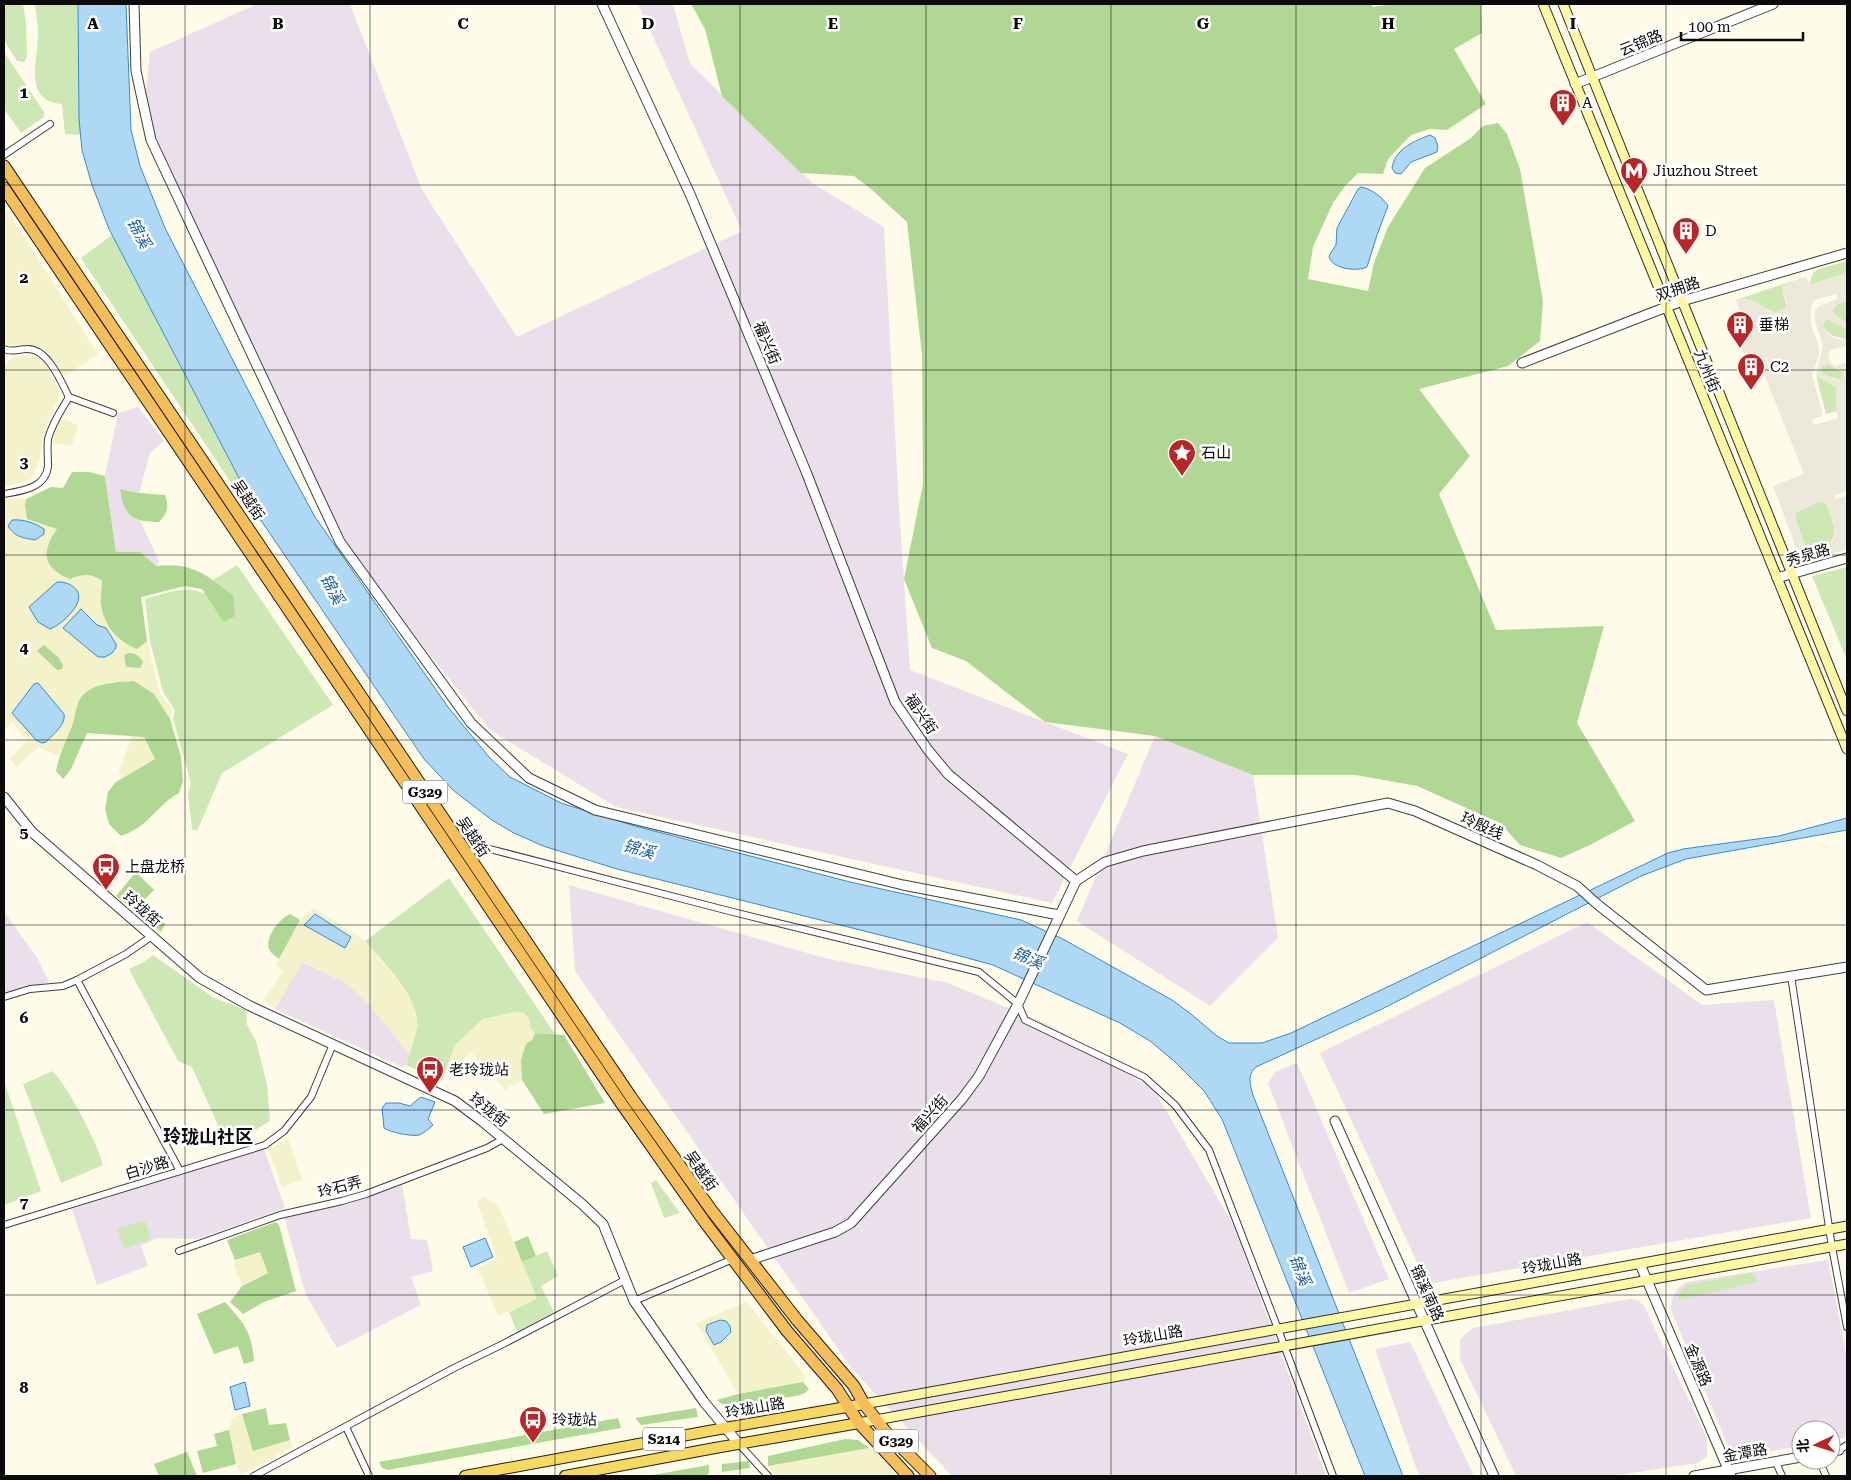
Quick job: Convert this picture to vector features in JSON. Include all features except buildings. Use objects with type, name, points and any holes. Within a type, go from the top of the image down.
[{"type":"highway","name":"吴越街","points":[[4,166],[631,1097],[712,1211],[797,1320],[854,1386],[864,1404],[877,1420],[930,1476]]},
{"type":"highway","name":"吴越街","points":[[4,188],[621,1104],[787,1330],[837,1388],[859,1423],[908,1476]]},
{"type":"main road","name":"九州街","points":[[1543,4],[1847,749]]},
{"type":"main road","name":"九州街","points":[[1563,4],[1847,711]]},
{"type":"main road","name":"玲珑山路","points":[[465,1476],[1847,1226]]},
{"type":"main road","points":[[859,1423],[1847,1244]]},
{"type":"main road","name":"S214","points":[[565,1476],[611,1472],[740,1444],[859,1423]]},
{"type":"street","points":[[134,4],[136,71],[151,140],[340,542],[471,723],[529,778],[595,810],[903,885],[1059,915]]},
{"type":"street","name":"福兴街","points":[[602,4],[701,221],[807,474],[895,702],[928,750],[948,774],[1076,881],[1018,1004],[979,1076],[962,1099],[852,1223],[835,1232],[750,1260]]},
{"type":"street","name":"云锦路","points":[[1575,84],[1773,4]]},
{"type":"street","points":[[4,155],[50,124]]},
{"type":"street","name":"双拥路","points":[[1522,364],[1682,301],[1847,253]]},
{"type":"street","points":[[4,349],[12,352],[28,349],[37,350],[45,356],[69,398],[113,413]]},
{"type":"street","points":[[4,494],[40,484],[48,468],[48,440],[52,427],[69,398]]},
{"type":"street","name":"秀泉路","points":[[1777,578],[1847,558]]},
{"type":"street","name":"玲珑街","points":[[4,797],[32,832],[200,978],[250,1006],[455,1101],[586,1208],[602,1224],[634,1301],[704,1402],[768,1476]]},
{"type":"street","name":"玲殷线","points":[[1076,881],[1105,862],[1143,851],[1388,802],[1416,811],[1537,865],[1577,886],[1596,904],[1706,990],[1847,967]]},
{"type":"street","points":[[466,854],[482,847],[732,912],[980,972],[1018,1004],[1025,1020],[1144,1077],[1175,1104],[1209,1150],[1332,1476]]},
{"type":"street","points":[[4,998],[30,989],[63,986],[126,954],[152,936]]},
{"type":"street","points":[[1791,976],[1829,1229],[1847,1327]]},
{"type":"street","points":[[77,980],[180,1171]]},
{"type":"street","name":"白沙路","points":[[4,1225],[264,1144],[284,1131],[311,1097],[333,1044]]},
{"type":"street","name":"锦溪南路","points":[[1335,1121],[1494,1476]]},
{"type":"street","name":"玲石弄","points":[[179,1251],[280,1215],[366,1194],[487,1148],[503,1139]]},
{"type":"street","points":[[634,1301],[733,1259]]},
{"type":"street","name":"金源路","points":[[1640,1264],[1729,1473]]},
{"type":"street","points":[[254,1476],[454,1368],[625,1280]]},
{"type":"street","points":[[346,1426],[369,1476]]},
{"type":"street","name":"金潭路","points":[[1694,1476],[1729,1473],[1791,1459]]},
{"type":"street","points":[[1776,1462],[1782,1476]]},
{"type":"shaded area","points":[[257,4],[350,4],[422,190],[517,337],[742,231],[638,4],[673,4],[690,64],[814,184],[884,227],[910,670],[1128,754],[1052,903],[616,807],[490,730],[332,532],[144,110],[150,52]]},
{"type":"shaded area","points":[[4,205],[98,354],[63,377],[47,352],[41,347],[8,345],[4,343]]},
{"type":"shaded area","points":[[1847,273],[1847,302],[1842,302],[1835,306],[1832,312],[1847,324],[1847,330],[1828,319],[1825,320],[1823,326],[1829,335],[1836,339],[1847,340],[1847,346],[1831,350],[1828,354],[1831,363],[1835,366],[1847,362],[1847,491],[1834,495],[1836,499],[1847,496],[1847,549],[1810,561],[1800,559],[1773,486],[1804,474],[1760,364],[1748,360],[1743,352],[1740,344],[1744,325],[1736,300],[1756,301],[1768,311],[1775,313],[1786,308],[1787,302],[1782,292],[1782,286],[1806,277],[1810,285]],"holes":[[[1837,294],[1837,299],[1819,306],[1815,311],[1814,318],[1823,345],[1816,375],[1836,387],[1836,411],[1838,418],[1814,425],[1812,420],[1823,415],[1812,375],[1819,355],[1819,348],[1811,323],[1811,308],[1814,300]],[[1828,364],[1843,372],[1844,375],[1840,379],[1834,379],[1822,373],[1821,367]],[[1821,501],[1826,503],[1836,532],[1834,539],[1826,545],[1812,548],[1805,545],[1795,517],[1796,512]]]},
{"type":"shaded area","points":[[20,355],[37,357],[45,365],[59,390],[59,397],[45,427],[40,457],[35,472],[30,480],[4,487],[4,366],[11,358]]},
{"type":"shaded area","points":[[138,407],[164,441],[150,453],[139,493],[120,489],[134,519],[140,520],[159,562],[156,566],[140,552],[116,552],[105,476],[118,413]]},
{"type":"shaded area","points":[[61,418],[78,425],[72,445],[52,444],[56,427]]},
{"type":"shaded area","points":[[17,498],[26,499],[25,506],[57,528],[70,579],[81,575],[93,575],[102,582],[101,605],[136,649],[147,641],[160,694],[172,709],[170,719],[154,694],[134,681],[112,682],[90,689],[78,702],[73,723],[59,756],[39,747],[16,767],[10,759],[27,741],[12,721],[4,730],[4,501]]},
{"type":"shaded area","points":[[132,736],[144,737],[155,759],[121,779],[119,772]]},
{"type":"shaded area","points":[[1155,736],[1253,775],[1278,938],[1210,1006],[1077,921]]},
{"type":"shaded area","points":[[569,885],[825,958],[948,983],[1052,1026],[1154,1090],[1234,1226],[1326,1476],[952,1476],[852,1369],[575,971]]},
{"type":"shaded area","points":[[314,908],[365,941],[397,980],[412,1002],[417,1014],[417,1027],[409,1054],[368,1003],[345,982],[303,962],[275,1009],[264,1000],[283,971],[276,965],[300,920]]},
{"type":"shaded area","points":[[4,912],[38,959],[49,982],[4,994]]},
{"type":"shaded area","points":[[1587,922],[1702,1005],[1774,1000],[1811,1218],[1427,1284],[1320,1053]]},
{"type":"shaded area","points":[[302,962],[345,982],[368,1003],[409,1054],[406,1065],[402,1067],[275,1009]]},
{"type":"shaded area","points":[[515,1012],[524,1013],[530,1018],[530,1027],[535,1033],[521,1060],[522,1080],[505,1090],[471,1052],[457,1065],[449,1061],[455,1045],[483,1019]]},
{"type":"shaded area","points":[[1297,1063],[1389,1279],[1349,1293],[1268,1083],[1275,1072]]},
{"type":"shaded area","points":[[288,1139],[302,1180],[282,1187],[268,1149]]},
{"type":"shaded area","points":[[264,1149],[285,1208],[197,1239],[157,1238],[141,1246],[148,1266],[97,1285],[72,1209]]},
{"type":"shaded area","points":[[402,1184],[411,1239],[427,1240],[433,1271],[411,1277],[421,1305],[337,1348],[306,1295],[284,1217],[350,1203]]},
{"type":"shaded area","points":[[484,1197],[498,1205],[537,1298],[498,1316],[478,1268],[497,1258],[477,1202]]},
{"type":"shaded area","points":[[260,1252],[268,1273],[242,1285],[234,1266],[235,1260]]},
{"type":"shaded area","points":[[1828,1260],[1847,1358],[1847,1434],[1844,1438],[1841,1439],[1841,1420],[1791,1420],[1791,1448],[1743,1456],[1731,1453],[1671,1310],[1672,1299],[1678,1288],[1687,1282]]},
{"type":"shaded area","points":[[1630,1299],[1638,1300],[1644,1306],[1707,1438],[1707,1456],[1698,1463],[1612,1476],[1516,1476],[1460,1359],[1460,1339],[1473,1328]]},
{"type":"shaded area","points":[[747,1302],[806,1377],[804,1382],[738,1394],[696,1323]]},
{"type":"shaded area","points":[[1410,1342],[1474,1476],[1419,1476],[1375,1349]]},
{"type":"shaded area","points":[[242,1414],[253,1451],[290,1440],[293,1447],[241,1475],[236,1464],[229,1430],[232,1418]]},
{"type":"shaded area","points":[[869,1448],[877,1453],[898,1476],[777,1476],[768,1466]]},
{"type":"green space","points":[[4,4],[23,4],[27,57],[24,62],[17,61],[4,40]]},
{"type":"green space","points":[[35,4],[78,4],[81,135],[65,134],[62,104],[50,101],[42,96],[37,88],[35,67],[38,31]]},
{"type":"green space","points":[[691,4],[1371,4],[1373,7],[1393,4],[1481,4],[1482,33],[1454,49],[1486,104],[1447,130],[1430,129],[1411,135],[1388,159],[1383,174],[1358,173],[1345,186],[1333,203],[1313,247],[1308,279],[1368,291],[1374,263],[1388,227],[1425,168],[1471,138],[1483,126],[1498,123],[1507,134],[1520,169],[1543,301],[1540,341],[1508,366],[1419,389],[1470,456],[1439,494],[1496,630],[1604,626],[1577,723],[1635,821],[1561,858],[1520,845],[1500,823],[1417,786],[1356,775],[1253,775],[1155,736],[1045,722],[966,661],[932,648],[904,579],[923,484],[922,355],[907,222],[854,176],[801,173],[722,96],[705,29]]},
{"type":"green space","points":[[4,52],[44,112],[44,117],[21,133],[4,109]]},
{"type":"green space","points":[[112,235],[262,522],[256,520],[81,258]]},
{"type":"green space","points":[[1847,261],[1847,273],[1809,285],[1813,273],[1818,269]]},
{"type":"green space","points":[[1786,283],[1782,287],[1786,308],[1775,313],[1745,299],[1736,300]]},
{"type":"green space","points":[[1842,302],[1847,302],[1847,324],[1832,312],[1835,306]]},
{"type":"green space","points":[[1828,319],[1847,330],[1847,340],[1834,336],[1826,330],[1823,326],[1825,320]]},
{"type":"green space","points":[[1828,364],[1843,372],[1844,375],[1840,379],[1828,377],[1822,373],[1821,367]]},
{"type":"green space","points":[[1816,375],[1836,387],[1836,411],[1826,414]]},
{"type":"green space","points":[[72,472],[89,472],[105,476],[116,552],[140,552],[156,566],[179,566],[198,571],[233,595],[235,616],[223,622],[202,589],[185,586],[141,597],[147,641],[137,649],[118,637],[109,626],[103,613],[101,602],[102,581],[87,575],[70,579],[56,571],[49,563],[47,553],[49,542],[57,529],[27,519],[26,499],[51,487],[63,488]]},
{"type":"green space","points":[[120,489],[165,495],[167,506],[164,516],[159,522],[150,522],[131,516],[124,506]]},
{"type":"green space","points":[[1821,501],[1826,503],[1833,522],[1834,534],[1828,543],[1821,546],[1805,546],[1795,517],[1796,512]]},
{"type":"green space","points":[[237,565],[333,705],[222,773],[197,831],[192,829],[188,794],[191,783],[173,718],[175,710],[163,692],[150,641],[145,599],[175,591],[198,591],[205,594],[223,622],[233,595],[213,580]]},
{"type":"green space","points":[[1847,567],[1847,660],[1812,576]]},
{"type":"green space","points":[[44,645],[59,658],[63,665],[62,669],[57,670],[37,651]]},
{"type":"green space","points":[[129,653],[135,654],[142,660],[140,668],[126,667],[124,655]]},
{"type":"green space","points":[[134,681],[154,694],[170,719],[181,757],[183,781],[179,793],[167,801],[142,825],[121,836],[109,824],[105,809],[108,792],[116,782],[155,759],[144,737],[87,733],[71,769],[63,779],[56,771],[82,696],[87,691],[102,685]]},
{"type":"green space","points":[[136,872],[154,890],[142,902],[165,924],[161,932],[116,896]]},
{"type":"green space","points":[[449,878],[555,1034],[535,1033],[530,1027],[529,1018],[524,1013],[515,1012],[483,1019],[455,1045],[442,1081],[406,1065],[415,1036],[417,1016],[407,993],[399,981],[365,941]]},
{"type":"green space","points":[[290,914],[300,920],[279,959],[270,951],[268,946],[270,935],[281,920]]},
{"type":"green space","points":[[153,955],[214,998],[246,1010],[247,1025],[256,1041],[267,1085],[270,1121],[239,1140],[222,1134],[192,1067],[178,1061],[129,969],[144,962]]},
{"type":"green space","points":[[535,1033],[564,1035],[605,1103],[544,1114],[522,1080],[521,1060],[526,1044],[532,1040]]},
{"type":"green space","points":[[53,1071],[82,1116],[103,1165],[61,1183],[23,1084]]},
{"type":"green space","points":[[4,1081],[41,1191],[4,1205]]},
{"type":"green space","points":[[656,1180],[680,1213],[664,1218],[651,1183]]},
{"type":"green space","points":[[145,1221],[151,1239],[124,1249],[117,1228]]},
{"type":"green space","points":[[276,1222],[279,1225],[296,1291],[264,1302],[243,1314],[230,1302],[242,1286],[268,1273],[260,1252],[235,1260],[227,1240]]},
{"type":"green space","points":[[528,1236],[536,1256],[522,1262],[514,1242]]},
{"type":"green space","points":[[547,1251],[558,1276],[541,1286],[554,1312],[517,1332],[509,1312],[537,1298],[522,1262]]},
{"type":"green space","points":[[1750,1273],[1755,1275],[1757,1282],[1678,1300],[1682,1289],[1687,1285]]},
{"type":"green space","points":[[225,1302],[246,1328],[251,1342],[254,1361],[244,1364],[238,1346],[214,1354],[197,1314]]},
{"type":"green space","points":[[803,1382],[809,1389],[805,1393],[796,1396],[726,1407],[717,1400],[738,1394]]},
{"type":"green space","points":[[266,1408],[269,1425],[286,1423],[290,1440],[253,1451],[242,1414]]},
{"type":"green space","points":[[696,1408],[698,1417],[641,1425],[635,1418]]},
{"type":"green space","points":[[618,1418],[621,1428],[388,1470],[382,1468],[379,1462]]},
{"type":"green space","points":[[229,1430],[236,1464],[203,1473],[197,1451],[217,1446],[214,1434]]},
{"type":"green space","points":[[845,1439],[858,1440],[869,1448],[768,1466],[768,1456]]},
{"type":"green space","points":[[187,1452],[197,1476],[159,1476],[154,1464]]},
{"type":"green space","points":[[749,1461],[750,1468],[722,1472],[722,1464]]},
{"type":"green space","points":[[709,1465],[709,1473],[706,1476],[647,1476]]},
{"type":"water","name":"锦溪","points":[[78,4],[126,4],[131,130],[140,166],[165,228],[315,517],[448,707],[489,757],[510,777],[561,803],[635,826],[850,882],[1021,920],[1061,938],[1172,1000],[1217,1036],[1229,1043],[1262,1043],[1291,1033],[1668,853],[1683,849],[1779,836],[1847,818],[1847,830],[1686,859],[1641,876],[1382,1009],[1253,1070],[1250,1080],[1253,1095],[1403,1476],[1365,1476],[1222,1119],[1204,1091],[1174,1061],[1150,1041],[1120,1023],[993,965],[617,869],[543,846],[512,832],[492,820],[454,791],[424,759],[262,522],[109,229],[92,185],[82,150],[79,119]]},
{"type":"water","points":[[1430,135],[1435,138],[1438,146],[1437,152],[1411,162],[1401,174],[1395,173],[1392,168],[1394,161],[1401,151],[1412,143]]},
{"type":"water","points":[[1361,187],[1376,194],[1388,206],[1367,267],[1351,269],[1339,267],[1334,264],[1329,256],[1336,245],[1337,228],[1358,189]]},
{"type":"water","points":[[12,520],[25,521],[37,525],[44,529],[44,534],[35,540],[13,533],[8,526]]},
{"type":"water","points":[[57,582],[66,583],[74,587],[79,595],[79,599],[69,615],[58,625],[50,629],[38,622],[29,607]]},
{"type":"water","points":[[81,609],[97,625],[106,628],[116,644],[116,648],[112,653],[105,657],[98,657],[63,628]]},
{"type":"water","points":[[38,683],[64,714],[63,722],[58,729],[46,742],[42,743],[36,740],[12,713],[34,684]]},
{"type":"water","points":[[315,914],[351,937],[345,948],[304,925]]},
{"type":"water","points":[[421,1097],[435,1102],[428,1119],[433,1125],[419,1135],[386,1130],[384,1128],[382,1108],[386,1103],[399,1103],[410,1106]]},
{"type":"water","points":[[485,1238],[493,1257],[471,1267],[463,1247]]},
{"type":"water","points":[[720,1320],[726,1321],[730,1326],[731,1332],[721,1342],[714,1345],[706,1331],[707,1325]]},
{"type":"water","points":[[245,1382],[250,1406],[235,1410],[230,1387]]},
{"type":"place","name":"A","points":[[1563,127]]},
{"type":"place","name":"Jiuzhou Street","points":[[1634,195]]},
{"type":"place","name":"D","points":[[1686,255]]},
{"type":"place","name":"垂梯","points":[[1740,349]]},
{"type":"place","name":"C2","points":[[1751,391]]},
{"type":"place","name":"石山","points":[[1182,477]]},
{"type":"place","name":"上盘龙桥","points":[[106,891]]},
{"type":"place","name":"老玲珑站","points":[[430,1094]]},
{"type":"place","name":"玲珑站","points":[[533,1444]]},
{"type":"district","name":"玲珑山社区","points":[[208,1136]]}]
